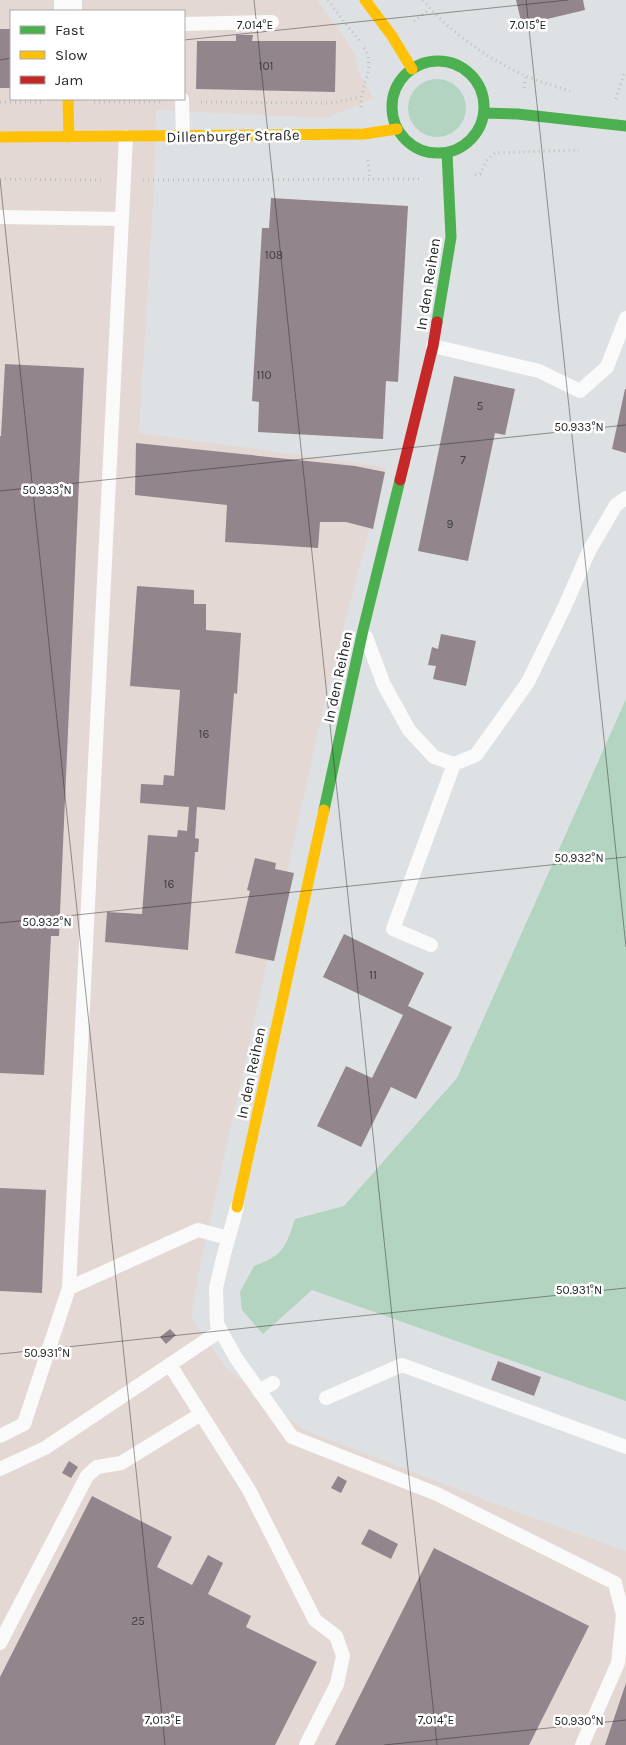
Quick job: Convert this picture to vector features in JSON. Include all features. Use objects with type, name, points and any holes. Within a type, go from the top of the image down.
[{"type":"street","points":[[365,0],[392,36],[412,68]]},
{"type":"street","points":[[428,62],[446,62],[462,68],[475,80],[483,95],[484,113],[480,127],[472,139],[460,148],[447,153],[427,152],[409,144],[397,129],[392,113],[393,96],[400,81],[412,68],[428,62]]},
{"type":"street","points":[[68,100],[69,137]]},
{"type":"street","points":[[484,113],[518,114],[626,126]]},
{"type":"street","name":"Dillenburger Straße","points":[[0,137],[364,134],[397,129]]},
{"type":"street","name":"In den Reihen","points":[[237,1207],[364,630],[433,346],[451,237],[447,153]]},
{"type":"lane","points":[[185,24],[272,22]]},
{"type":"lane","points":[[182,100],[183,136]]},
{"type":"lane","points":[[0,1436],[24,1424],[69,1288],[126,137]]},
{"type":"lane","points":[[0,217],[122,219]]},
{"type":"lane","points":[[433,346],[539,371],[580,391],[607,367],[626,318]]},
{"type":"lane","points":[[364,630],[384,685],[409,730],[434,756],[454,764],[476,755],[528,682],[589,551],[616,505],[626,498]]},
{"type":"lane","points":[[431,945],[393,929],[454,764]]},
{"type":"lane","points":[[237,1207],[216,1288],[217,1324],[259,1391],[292,1437],[437,1494],[615,1583],[623,1615],[618,1663],[582,1745]]},
{"type":"lane","points":[[69,1288],[198,1230],[228,1238]]},
{"type":"lane","points":[[0,1469],[45,1448],[220,1331]]},
{"type":"lane","points":[[170,1364],[248,1490],[315,1620],[336,1636],[343,1656],[337,1684],[306,1745]]},
{"type":"lane","points":[[326,1398],[402,1365],[626,1447]]},
{"type":"lane","points":[[259,1391],[273,1383]]},
{"type":"lane","points":[[0,1643],[87,1476],[97,1467],[121,1463],[201,1414]]},
{"type":"path","points":[[328,0],[368,53]]},
{"type":"path","points":[[423,0],[430,9],[474,47],[526,76],[574,92]]},
{"type":"path","points":[[618,93],[626,73]]},
{"type":"path","points":[[0,179],[417,180],[480,174],[487,160],[495,153],[584,150]]},
{"type":"shaded area","points":[[0,0],[317,0],[354,52],[360,74],[374,99],[325,118],[156,110],[154,187],[139,433],[386,467],[328,687],[199,1271],[191,1317],[226,1368],[302,1429],[509,1509],[626,1551],[626,1745],[0,1745]]},
{"type":"green space","points":[[431,79],[443,79],[458,87],[466,102],[466,114],[458,129],[443,137],[431,137],[416,129],[408,114],[408,102],[416,87]]},
{"type":"green space","points":[[626,699],[626,1401],[312,1290],[263,1334],[242,1310],[240,1292],[254,1266],[278,1254],[286,1244],[295,1219],[344,1206],[457,1078]]},
{"type":"building","points":[[516,0],[583,0],[585,10],[522,25]]},
{"type":"building","points":[[0,29],[10,29],[10,88],[0,88]]},
{"type":"building","points":[[236,35],[253,35],[252,41],[336,41],[335,92],[196,89],[197,41],[236,41]]},
{"type":"building","points":[[271,198],[408,206],[398,382],[386,381],[383,439],[258,432],[259,402],[252,401],[262,228],[269,228]]},
{"type":"building","points":[[5,364],[84,368],[59,936],[51,936],[44,1075],[0,1073],[0,436]]},
{"type":"building","points":[[454,376],[515,389],[505,435],[495,433],[468,561],[418,551]]},
{"type":"building","points":[[626,389],[626,453],[612,449]]},
{"type":"building","points":[[136,443],[355,466],[385,472],[373,529],[346,522],[320,522],[318,548],[225,542],[227,505],[135,495]]},
{"type":"building","points":[[137,586],[194,590],[194,604],[206,604],[206,630],[241,633],[237,694],[234,693],[225,810],[197,807],[195,838],[199,839],[198,852],[195,852],[188,950],[105,942],[107,912],[142,914],[148,835],[177,837],[178,830],[187,831],[189,807],[140,803],[141,784],[163,785],[164,775],[174,776],[180,690],[130,686]]},
{"type":"building","points":[[441,634],[476,641],[466,686],[433,679],[436,666],[428,665],[432,647],[438,649]]},
{"type":"building","points":[[255,858],[276,863],[275,869],[294,873],[274,961],[235,953],[250,891],[247,890]]},
{"type":"building","points":[[344,934],[424,973],[408,1006],[452,1027],[416,1099],[391,1087],[361,1147],[317,1126],[346,1066],[372,1078],[403,1015],[323,977]]},
{"type":"building","points":[[0,1188],[46,1190],[42,1293],[0,1291]]},
{"type":"building","points":[[170,1329],[176,1335],[166,1344],[160,1337]]},
{"type":"building","points":[[498,1361],[541,1377],[534,1396],[491,1380]]},
{"type":"building","points":[[69,1461],[78,1467],[71,1478],[62,1473]]},
{"type":"building","points":[[338,1476],[347,1481],[341,1493],[331,1488]]},
{"type":"building","points":[[92,1496],[172,1537],[157,1567],[192,1585],[208,1555],[223,1563],[208,1594],[251,1616],[246,1627],[317,1662],[275,1745],[0,1745],[0,1677]]},
{"type":"building","points":[[369,1529],[398,1544],[391,1559],[361,1544]]},
{"type":"building","points":[[434,1548],[589,1626],[529,1745],[335,1745]]},
{"type":"building","points":[[626,1683],[626,1745],[605,1745]]},
{"type":"traffic: fast","points":[[438,61],[447,62],[464,69],[476,81],[483,98],[484,107],[483,116],[476,133],[464,145],[447,152],[438,153],[429,152],[412,145],[400,133],[393,116],[392,107],[393,98],[400,81],[412,69],[429,62],[438,61]]},
{"type":"traffic: fast","points":[[484,113],[518,114],[626,126]]},
{"type":"traffic: fast","points":[[437,322],[451,237],[447,153]]},
{"type":"traffic: fast","points":[[324,810],[363,630],[400,480]]},
{"type":"traffic: slow","points":[[365,0],[392,36],[412,69]]},
{"type":"traffic: slow","points":[[68,100],[69,137]]},
{"type":"traffic: slow","points":[[0,137],[364,134],[397,129]]},
{"type":"traffic: slow","points":[[237,1207],[324,810]]},
{"type":"traffic: jam","points":[[400,480],[433,346],[437,322]]}]
